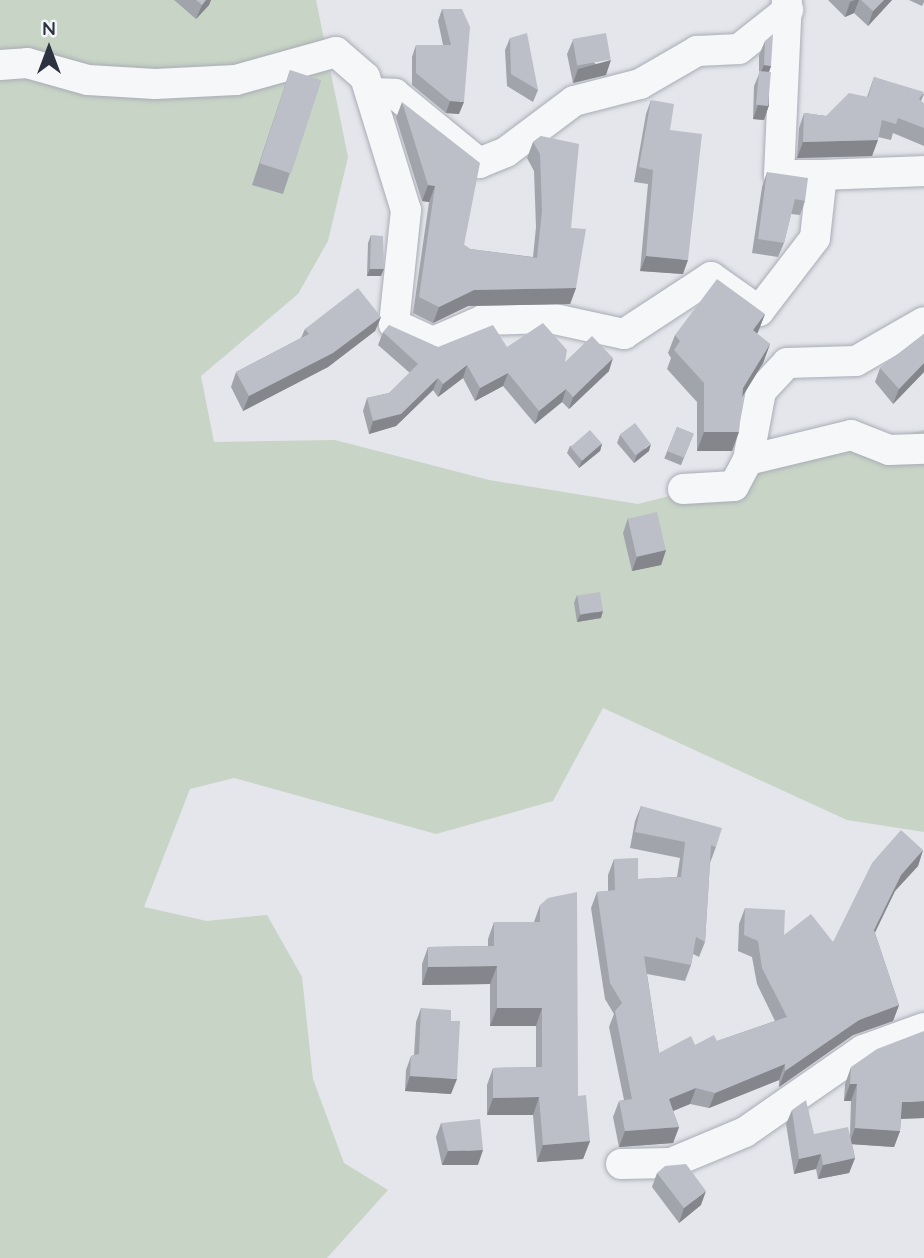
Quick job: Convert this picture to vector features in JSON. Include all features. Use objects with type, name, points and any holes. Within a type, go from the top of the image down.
[{"type":"street","points":[[371,93],[396,94],[479,163],[506,152],[574,100],[640,84],[697,51],[739,49],[788,5]]},
{"type":"street","points":[[788,5],[779,176],[924,171]]},
{"type":"street","points":[[0,65],[27,63],[88,79],[155,84],[236,80],[336,52],[365,77],[406,211],[394,324],[433,342],[483,320],[550,318],[624,334],[711,277],[759,311],[815,238],[822,175]]},
{"type":"street","points":[[683,489],[734,486],[748,460],[761,391],[787,363],[856,361],[924,322]]},
{"type":"street","points":[[748,460],[851,435],[889,450],[924,449]]},
{"type":"street","points":[[621,1164],[671,1163],[745,1132],[863,1050],[924,1028]]},
{"type":"green space","points":[[0,0],[316,0],[348,157],[328,241],[298,294],[201,376],[214,442],[335,440],[489,480],[638,504],[924,430],[924,832],[847,820],[603,708],[553,801],[436,834],[234,778],[190,789],[144,907],[207,921],[267,915],[302,977],[313,1079],[344,1163],[388,1190],[327,1258],[0,1258]]},
{"type":"building","points":[[861,0],[884,0],[873,11]]},
{"type":"building","points":[[442,9],[462,9],[470,27],[464,102],[450,101],[416,73],[416,45],[451,45]]},
{"type":"building","points":[[527,33],[538,90],[511,74],[510,38]]},
{"type":"building","points":[[606,33],[611,60],[577,65],[573,39]]},
{"type":"building","points":[[773,34],[771,66],[764,65],[765,41]]},
{"type":"building","points":[[290,70],[321,80],[291,173],[260,163]]},
{"type":"building","points":[[759,71],[771,72],[768,106],[756,105]]},
{"type":"building","points":[[874,77],[924,92],[919,99],[924,104],[924,128],[898,118],[896,124],[882,120],[878,140],[803,142],[804,113],[826,116],[849,93],[868,97]]},
{"type":"building","points":[[651,100],[674,104],[670,130],[702,134],[688,260],[646,256],[653,170],[639,167]]},
{"type":"building","points":[[402,102],[480,163],[464,245],[470,249],[537,258],[542,211],[540,154],[533,142],[541,136],[579,144],[571,228],[586,229],[576,288],[474,290],[439,307],[419,297],[435,186],[428,185]]},
{"type":"building","points":[[767,172],[808,178],[805,201],[795,199],[784,243],[758,239]]},
{"type":"building","points":[[371,235],[383,236],[384,269],[370,269]]},
{"type":"building","points":[[717,279],[765,314],[753,330],[770,344],[743,388],[739,432],[704,432],[704,383],[674,350],[680,341],[675,335]]},
{"type":"building","points":[[358,288],[381,317],[333,353],[249,396],[236,372],[309,334],[305,329]]},
{"type":"building","points":[[543,323],[567,350],[565,362],[592,336],[613,358],[573,397],[566,389],[539,411],[508,373],[480,388],[467,365],[443,384],[438,378],[401,414],[373,421],[367,398],[389,393],[418,364],[383,332],[389,325],[438,347],[493,325],[507,347]]},
{"type":"building","points":[[924,334],[924,363],[899,389],[880,368]]},
{"type":"building","points":[[635,423],[651,444],[635,455],[620,434]]},
{"type":"building","points":[[677,427],[694,434],[684,458],[667,451]]},
{"type":"building","points":[[590,430],[602,444],[582,461],[570,447]]},
{"type":"building","points":[[657,512],[666,550],[637,557],[628,519]]},
{"type":"building","points":[[600,592],[603,611],[580,614],[577,596]]},
{"type":"building","points":[[641,806],[722,828],[716,847],[711,845],[705,942],[696,937],[691,965],[644,956],[659,1053],[691,1036],[695,1045],[714,1035],[717,1041],[787,1017],[762,968],[758,941],[744,935],[745,908],[785,910],[784,935],[811,914],[833,942],[872,863],[901,830],[923,850],[901,875],[874,930],[899,1005],[859,1020],[785,1071],[785,1064],[715,1093],[696,1088],[669,1099],[679,1127],[625,1131],[619,1101],[632,1099],[615,1011],[622,1003],[610,983],[597,892],[615,890],[614,859],[638,858],[638,879],[681,877],[685,842],[635,832]]},
{"type":"building","points":[[577,892],[578,1096],[586,1095],[590,1141],[543,1145],[539,1097],[493,1098],[493,1068],[542,1067],[542,1008],[497,1008],[497,966],[428,967],[428,947],[494,946],[494,922],[540,922],[540,905],[548,898]]},
{"type":"building","points":[[421,1008],[451,1010],[451,1021],[460,1021],[457,1079],[410,1076],[411,1056],[419,1054]]},
{"type":"building","points":[[924,1031],[924,1101],[902,1102],[900,1131],[855,1128],[857,1084],[850,1084],[851,1067],[877,1049]]},
{"type":"building","points":[[806,1100],[814,1134],[848,1127],[855,1158],[823,1165],[821,1154],[799,1159],[792,1110]]},
{"type":"building","points":[[480,1119],[483,1150],[448,1151],[441,1123]]},
{"type":"building","points":[[686,1164],[706,1191],[684,1208],[657,1173],[665,1166]]}]
